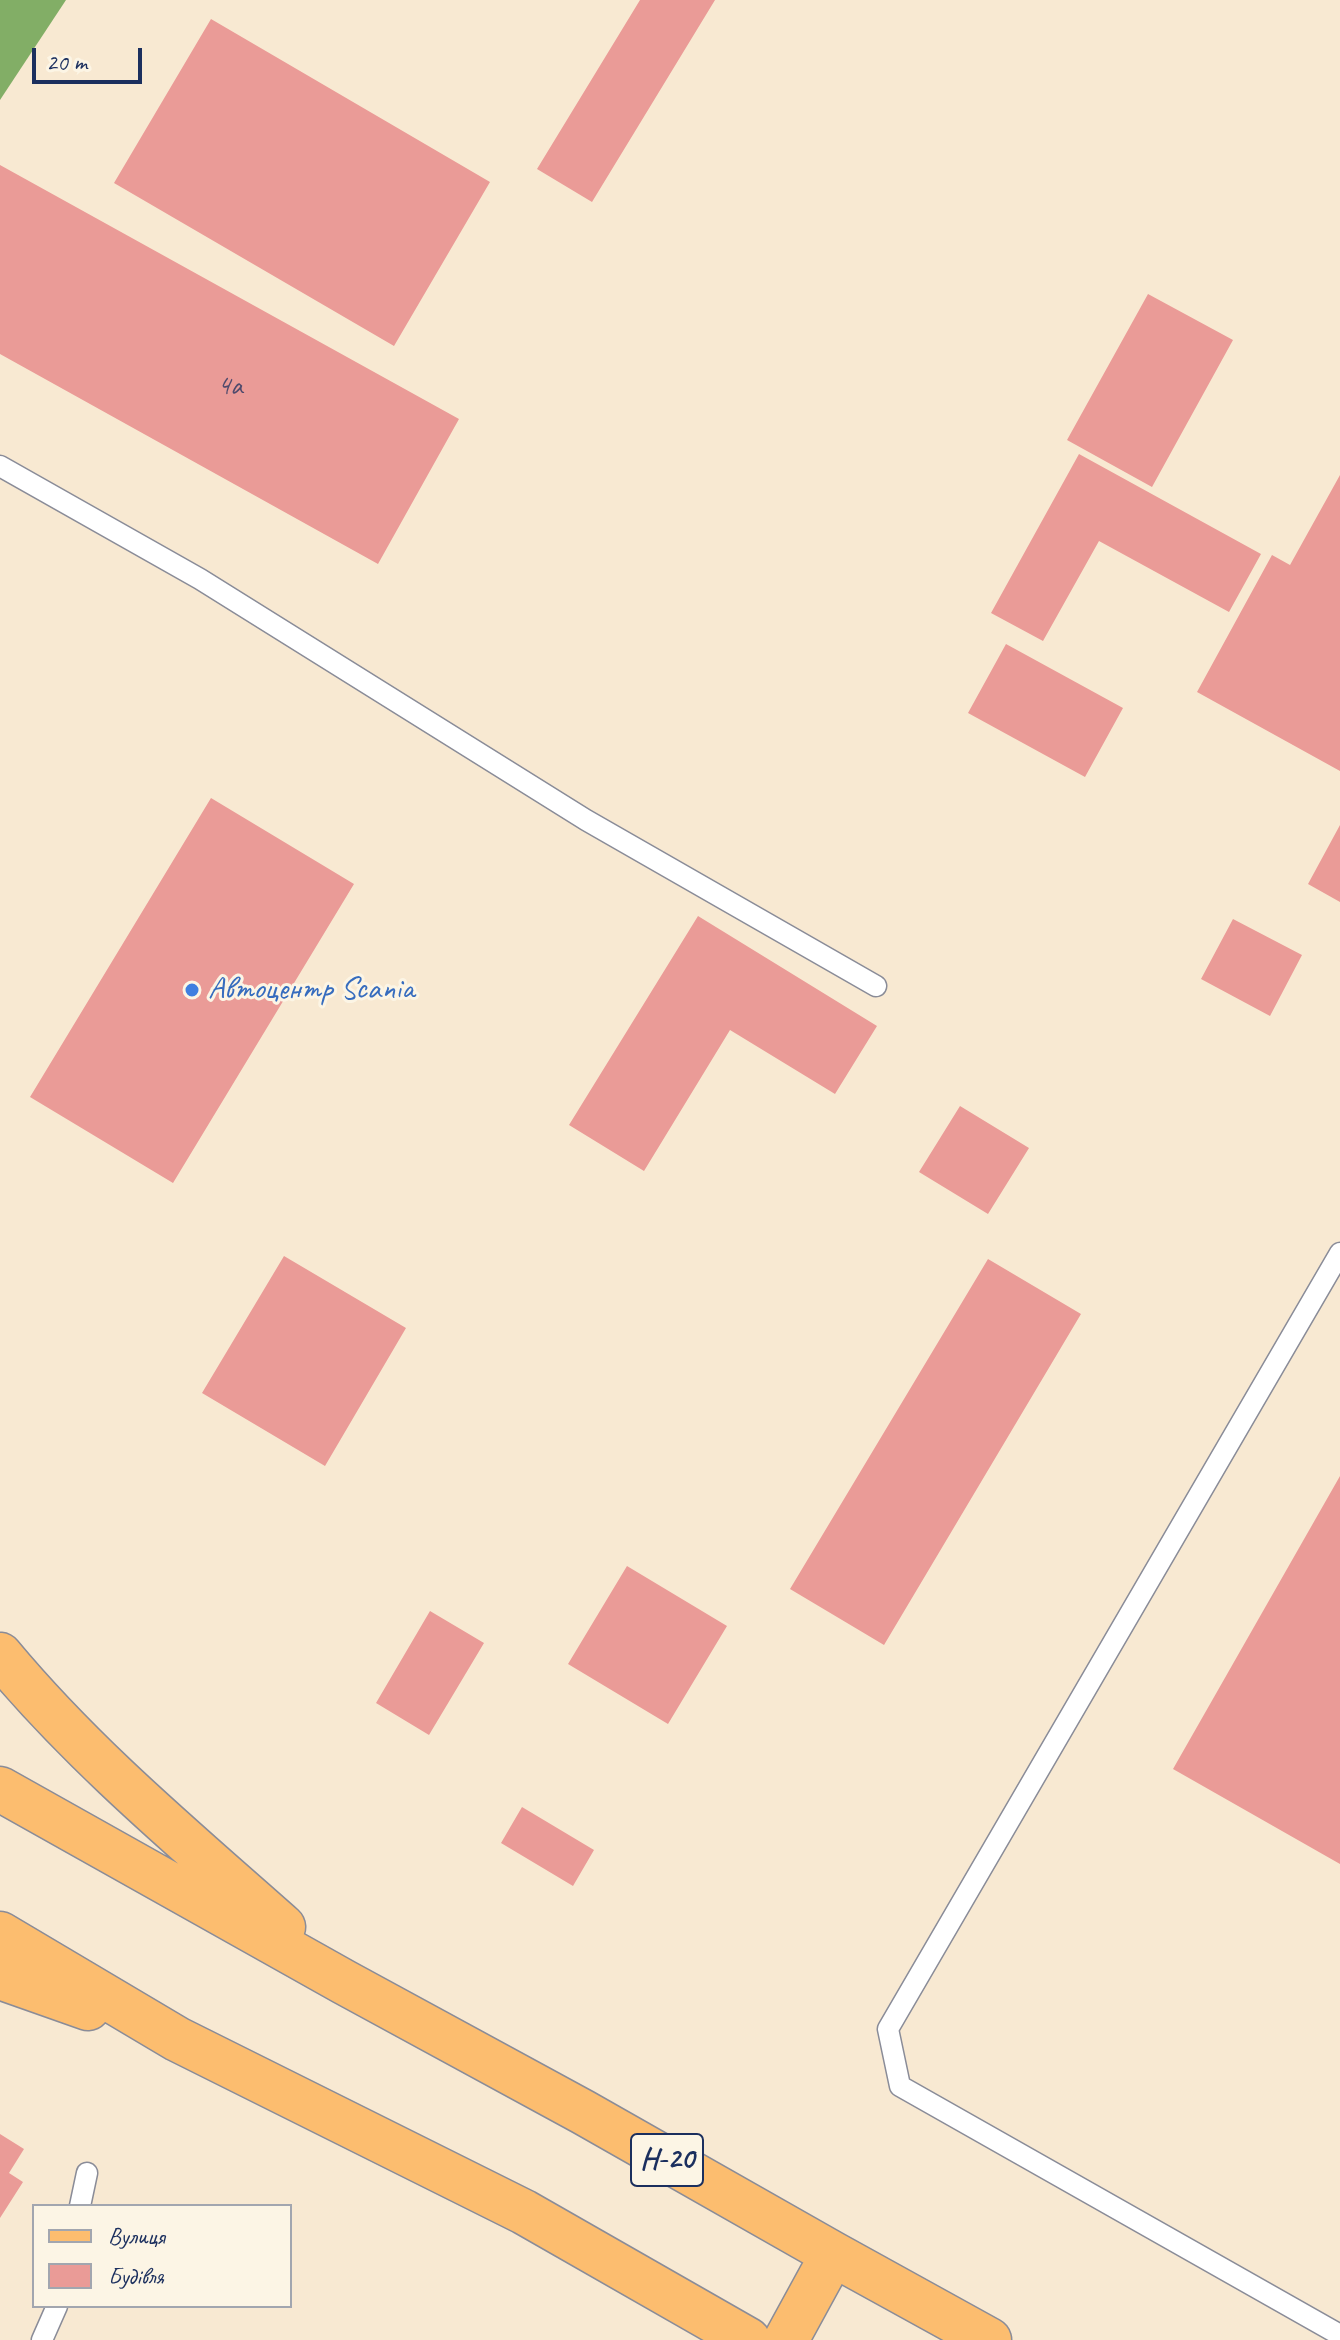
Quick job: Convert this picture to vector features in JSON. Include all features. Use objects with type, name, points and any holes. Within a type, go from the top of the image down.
[{"type":"main road","points":[[0,1655],[37,1699],[132,1793],[344,1982]]},
{"type":"main road","name":"Н-20","points":[[0,1789],[989,2340]]},
{"type":"main road","points":[[0,1934],[177,2039],[524,2212],[748,2340]]},
{"type":"main road","points":[[0,1977],[177,2039]]},
{"type":"main road","points":[[786,2340],[833,2254]]},
{"type":"lane","points":[[0,466],[200,579],[586,820],[876,986]]},
{"type":"lane","points":[[1340,1253],[888,2029],[900,2086],[1340,2335]]},
{"type":"lane","points":[[80,2204],[87,2173]]},
{"type":"lane","points":[[42,2340],[57,2308]]},
{"type":"green space","points":[[0,0],[66,0],[0,100]]},
{"type":"building","points":[[640,0],[715,0],[592,202],[537,169]]},
{"type":"building","points":[[211,19],[490,182],[394,346],[114,183]]},
{"type":"building","points":[[0,165],[459,419],[378,564],[0,354]]},
{"type":"building","points":[[1148,294],[1233,340],[1152,487],[1067,440]]},
{"type":"building","points":[[1079,454],[1261,554],[1229,612],[1099,541],[1043,641],[991,613]]},
{"type":"building","points":[[1340,475],[1340,771],[1197,692],[1272,555],[1290,565]]},
{"type":"building","points":[[1006,644],[1123,708],[1085,777],[968,713]]},
{"type":"building","name":"Автоцентр Scania","points":[[211,798],[354,884],[173,1183],[30,1097]]},
{"type":"building","points":[[1340,825],[1340,902],[1308,884]]},
{"type":"building","points":[[698,916],[877,1026],[835,1094],[730,1030],[644,1171],[569,1125]]},
{"type":"building","points":[[1233,919],[1302,955],[1270,1016],[1201,979]]},
{"type":"building","points":[[960,1106],[1029,1148],[988,1214],[919,1172]]},
{"type":"building","points":[[284,1256],[406,1328],[325,1466],[202,1393]]},
{"type":"building","points":[[988,1259],[1081,1314],[884,1645],[790,1589]]},
{"type":"building","points":[[1340,1476],[1340,1864],[1173,1769]]},
{"type":"building","points":[[627,1566],[727,1626],[668,1724],[568,1664]]},
{"type":"building","points":[[430,1611],[484,1643],[429,1735],[376,1703]]},
{"type":"building","points":[[522,1807],[594,1850],[573,1886],[501,1843]]},
{"type":"building","points":[[0,2134],[24,2149],[9,2173],[23,2182],[0,2218]]},
{"type":"place","name":"Автоцентр Scania","points":[[192,990]]}]
